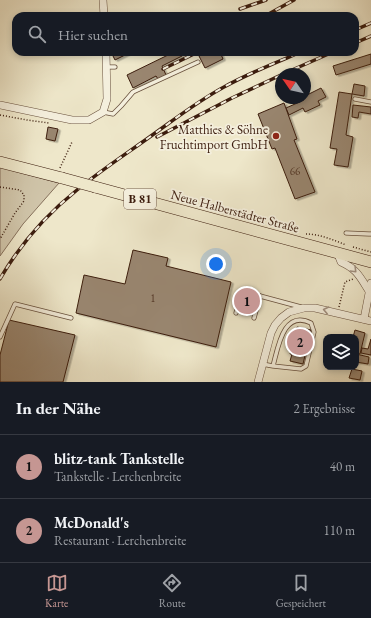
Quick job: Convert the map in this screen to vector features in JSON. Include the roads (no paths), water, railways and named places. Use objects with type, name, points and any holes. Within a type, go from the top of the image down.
[{"type":"main road","name":"Neue Halberstädter Straße","points":[[0,162],[60,174],[95,187],[371,262]]},
{"type":"street","points":[[104,0],[104,12]]},
{"type":"street","points":[[0,106],[72,120],[89,120],[103,112],[108,98],[106,56]]},
{"type":"street","points":[[337,252],[341,262],[354,269],[369,291]]},
{"type":"street","points":[[258,382],[268,341],[275,324],[281,318],[289,312],[304,308],[315,308],[367,320],[371,283]]},
{"type":"lane","points":[[103,112],[113,114],[132,92],[198,62]]},
{"type":"lane","points":[[106,68],[115,67]]},
{"type":"lane","points":[[355,99],[371,102]]},
{"type":"lane","points":[[346,233],[371,234]]},
{"type":"lane","points":[[236,313],[242,291],[304,308]]},
{"type":"lane","points":[[254,318],[260,296]]},
{"type":"lane","points":[[239,302],[257,307]]},
{"type":"lane","points":[[0,337],[15,304],[71,318]]},
{"type":"lane","points":[[262,367],[273,366],[301,369],[306,366],[314,332],[311,323],[306,320],[295,321],[289,325],[282,335],[273,366]]},
{"type":"railway","points":[[240,9],[266,0]]},
{"type":"railway","points":[[272,12],[294,0]]},
{"type":"railway","points":[[359,28],[371,23]]},
{"type":"railway","points":[[359,41],[371,36]]},
{"type":"railway","points":[[163,69],[190,56]]},
{"type":"railway","points":[[0,279],[16,255],[44,220],[66,199],[95,176],[214,92],[252,73],[292,56]]},
{"type":"railway","points":[[297,68],[324,56]]},
{"type":"railway","points":[[157,137],[232,98],[275,78]]},
{"type":"place","name":"Matthies & Söhne Fruchtimport GmbH","points":[[276,136]]},
{"type":"place","name":"blitz-tank Tankstelle","points":[[247,301]]},
{"type":"place","name":"McDonald's","points":[[300,342]]}]
